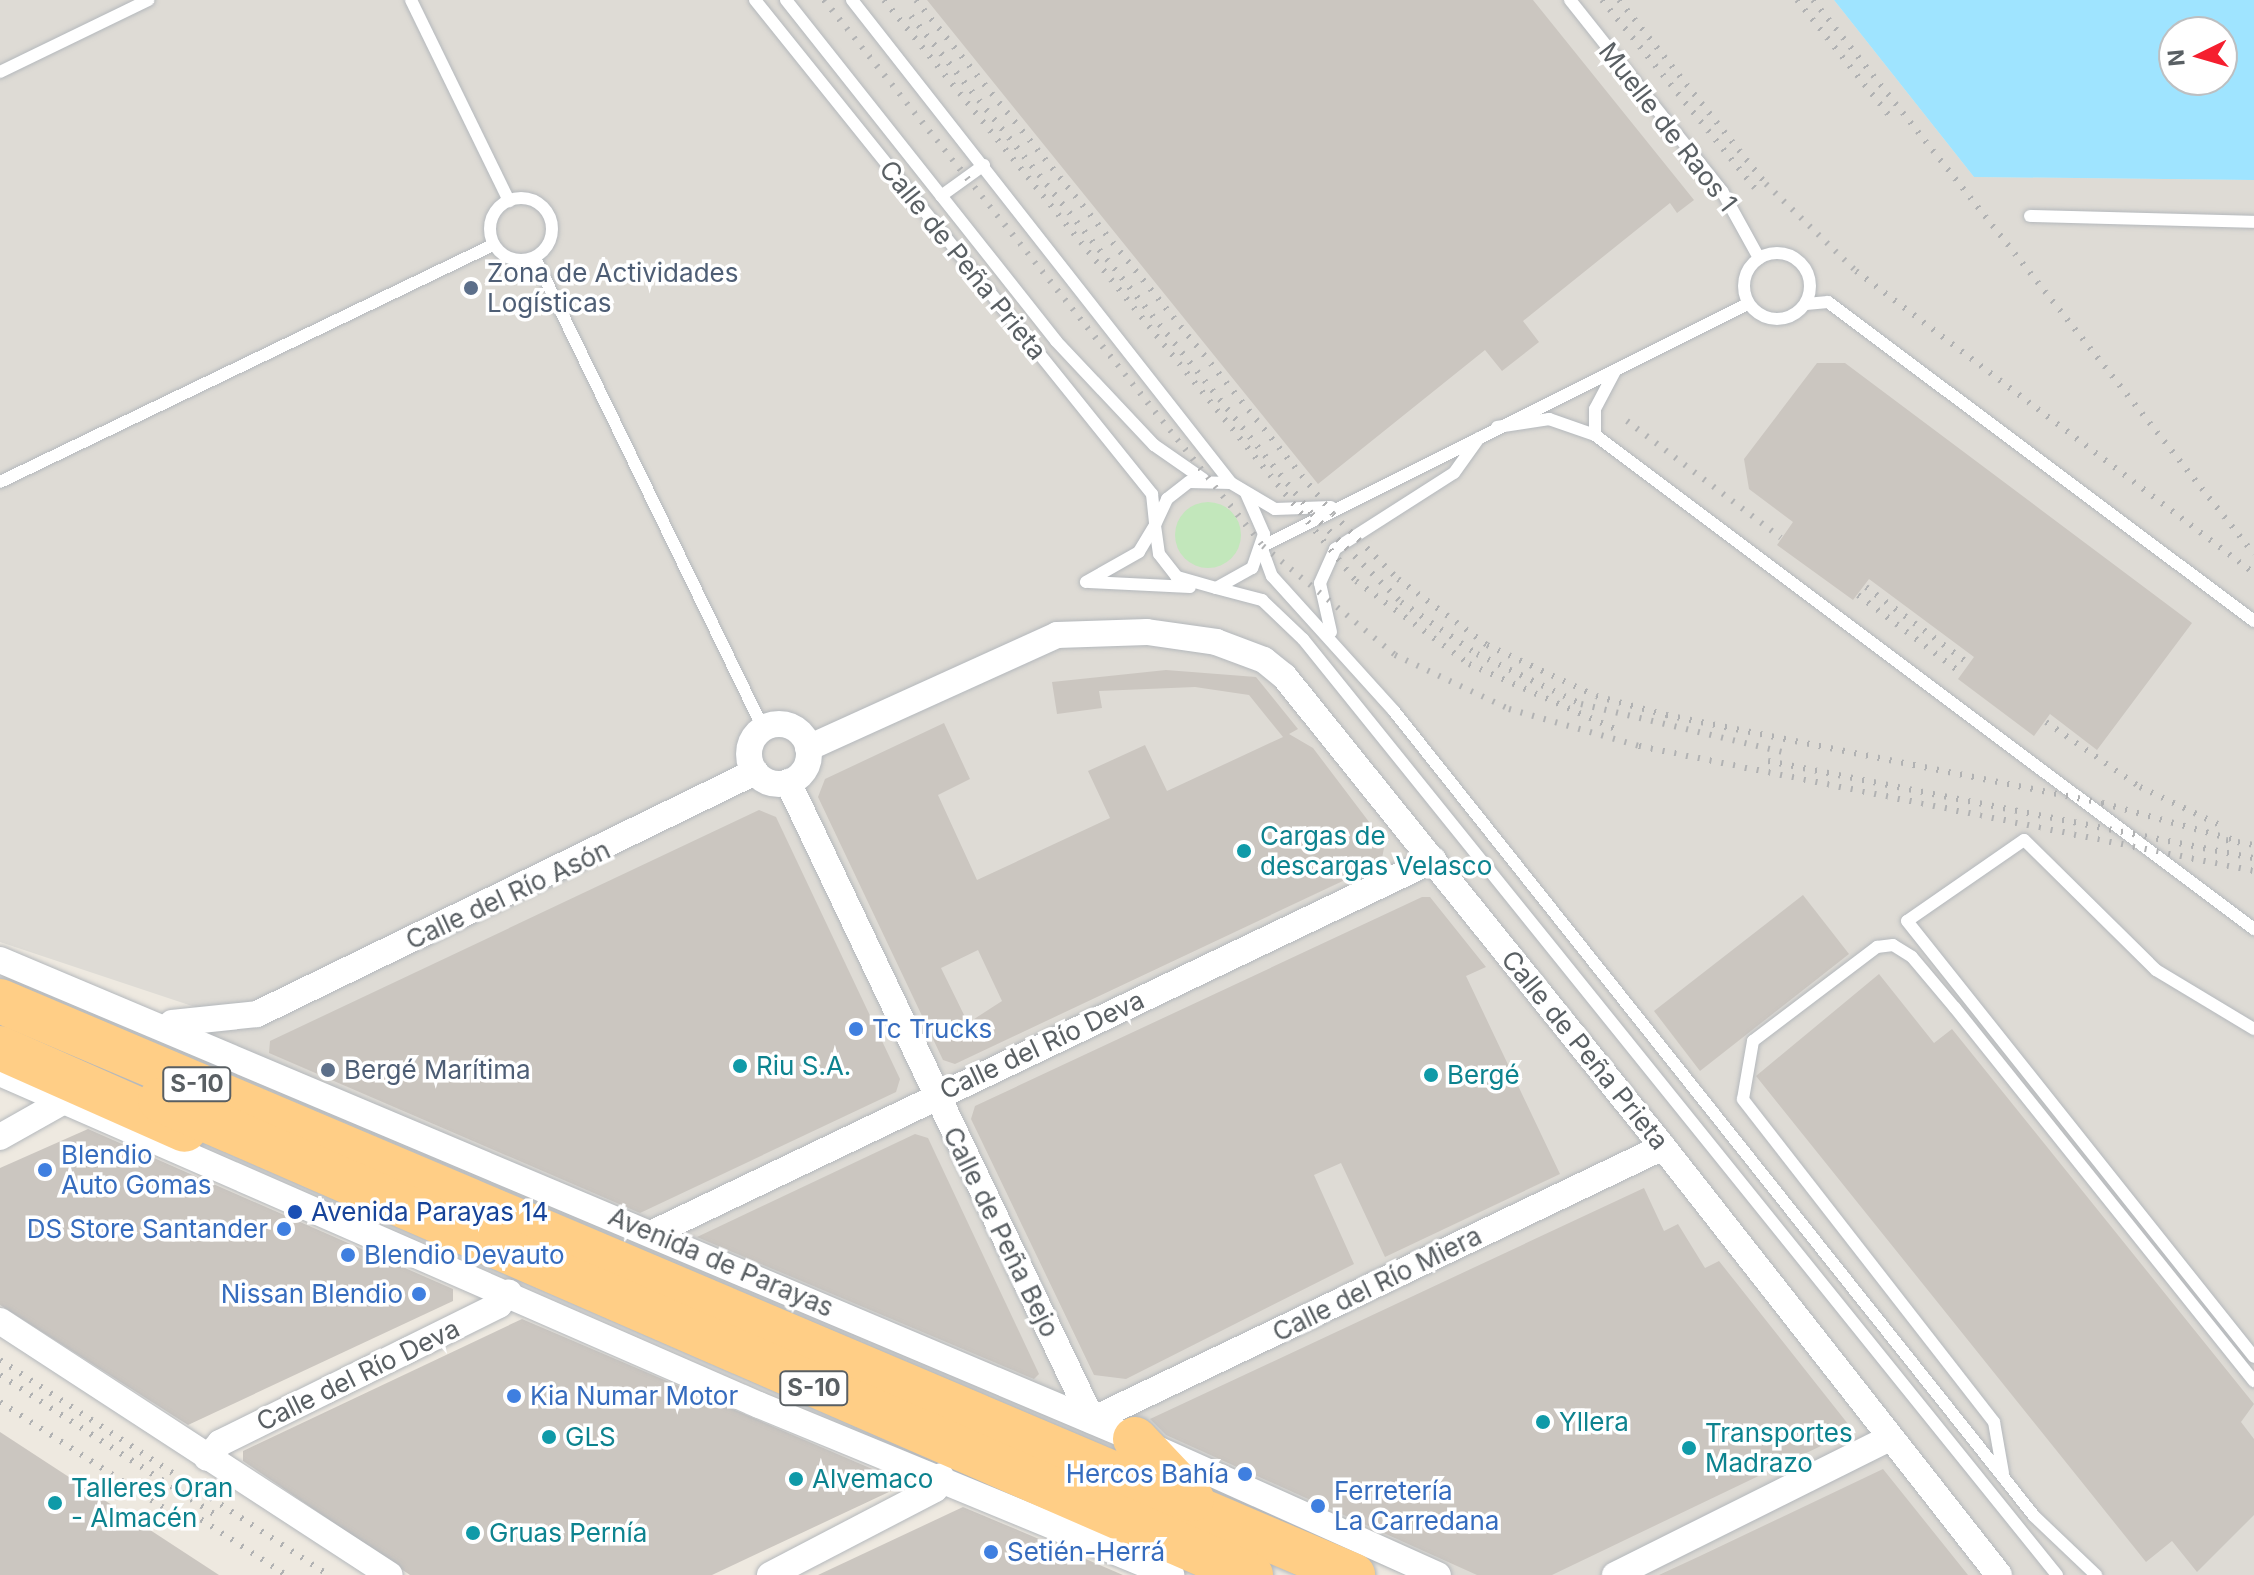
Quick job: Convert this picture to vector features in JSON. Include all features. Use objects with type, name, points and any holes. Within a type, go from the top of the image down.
[{"type":"highway","points":[[0,983],[387,1181]]},
{"type":"highway","name":"S-10","points":[[0,1001],[1251,1575]]},
{"type":"highway","name":"S-10","points":[[0,1031],[387,1181],[1353,1575]]},
{"type":"highway","points":[[0,1048],[216,1144],[387,1181]]},
{"type":"highway","points":[[1135,1439],[1204,1512]]},
{"type":"street","name":"Calle de Peña Prieta","points":[[808,748],[1029,645],[1105,629],[1191,637],[1264,660],[1433,860],[1999,1575]]},
{"type":"street","points":[[788,725],[808,748],[806,766],[788,782],[768,782],[755,772],[750,745],[763,728],[788,725]]},
{"type":"street","name":"Calle del Río Asón","points":[[155,1022],[195,1025],[257,1014],[737,786],[755,772]]},
{"type":"street","name":"Calle de Peña Bejo","points":[[788,782],[1092,1420]]},
{"type":"street","name":"Calle del Río Deva","points":[[653,1233],[1433,860]]},
{"type":"street","name":"Avenida de Parayas","points":[[0,960],[155,1022],[1092,1420],[1438,1575]]},
{"type":"street","points":[[245,1062],[240,1035],[257,1014]]},
{"type":"street","points":[[0,1073],[509,1292],[759,1405],[941,1476],[1171,1575]]},
{"type":"street","points":[[0,1137],[64,1101]]},
{"type":"street","name":"Calle del Río Miera","points":[[1092,1420],[1663,1147]]},
{"type":"street","name":"Calle del Río Deva","points":[[207,1458],[220,1443],[499,1305],[509,1292]]},
{"type":"street","points":[[0,1321],[389,1575]]},
{"type":"street","points":[[1615,1575],[1890,1438]]},
{"type":"street","points":[[770,1575],[935,1489],[941,1476]]},
{"type":"lane","points":[[0,72],[148,0]]},
{"type":"lane","points":[[411,0],[509,201]]},
{"type":"lane","name":"Calle de Peña Prieta","points":[[755,0],[1107,430],[1152,494],[1155,525]]},
{"type":"lane","name":"Calle de Peña Prieta","points":[[786,0],[1056,341],[1154,445],[1203,479]]},
{"type":"lane","points":[[852,0],[1231,483],[1275,509],[1346,504]]},
{"type":"lane","name":"Muelle de Raos 1","points":[[1570,0],[1722,191],[1759,258]]},
{"type":"lane","points":[[941,196],[984,165]]},
{"type":"lane","points":[[509,201],[535,201],[551,220],[549,243],[535,258],[513,259],[493,245],[491,222],[509,201]]},
{"type":"lane","points":[[2030,216],[2254,222]]},
{"type":"lane","points":[[0,482],[493,245]]},
{"type":"lane","points":[[535,258],[763,728]]},
{"type":"lane","points":[[1748,304],[1744,278],[1759,258],[1796,259],[1810,281],[1806,304]]},
{"type":"lane","points":[[1748,304],[1781,319],[1806,304],[1828,302],[2254,621]]},
{"type":"lane","points":[[1231,483],[1203,479],[1167,499],[1155,525],[1131,560],[1086,582],[1210,588],[1244,575],[1262,547],[1748,304]]},
{"type":"lane","points":[[1595,435],[1595,409],[1617,367]]},
{"type":"lane","points":[[1497,427],[1549,419],[1595,435],[2254,929]]},
{"type":"lane","points":[[1337,642],[1320,593],[1328,558],[1345,540],[1454,473],[1480,436]]},
{"type":"lane","points":[[1246,493],[1260,512],[1262,547],[1272,576],[1337,642],[2064,1552],[2096,1575]]},
{"type":"lane","points":[[1155,525],[1166,567],[1210,588]]},
{"type":"lane","name":"Calle de Peña Prieta","points":[[1210,588],[1262,600],[1303,639],[2057,1575]]},
{"type":"lane","points":[[2254,1029],[2156,970],[2024,840],[1907,921],[2254,1357]]},
{"type":"lane","points":[[2004,1479],[1994,1422],[1755,1124],[1743,1099],[1753,1041],[1877,947],[1893,945],[1955,1008],[2254,1381]]},
{"type":"lane","points":[[90,1113],[135,1108]]},
{"type":"lane","points":[[1737,1139],[1755,1124]]},
{"type":"lane","points":[[1968,1433],[1994,1422]]},
{"type":"shaded area","points":[[0,0],[1834,0],[1974,177],[2254,180],[2254,1575],[1404,1575],[171,1048],[195,1007],[0,942]]},
{"type":"green space","points":[[1201,502],[1215,502],[1227,507],[1236,516],[1241,535],[1239,548],[1232,559],[1215,568],[1201,568],[1189,563],[1180,554],[1175,542],[1175,528],[1180,516],[1189,507]]},
{"type":"water","points":[[1834,0],[2254,0],[2254,180],[1974,177]]},
{"type":"building","points":[[927,0],[1533,0],[1694,200],[1677,213],[1670,203],[1523,321],[1539,342],[1502,371],[1485,350],[1318,484]]},
{"type":"building","points":[[1817,363],[1845,363],[2192,623],[2097,750],[2050,714],[2034,736],[1958,679],[1974,657],[1869,579],[1853,600],[1777,545],[1793,522],[1749,489],[1744,459]]},
{"type":"building","points":[[1166,670],[1256,677],[1298,729],[1289,734],[1313,748],[1385,843],[1381,863],[955,1064],[943,1060],[818,797],[825,779],[944,723],[970,779],[938,795],[977,880],[1110,818],[1088,771],[1145,745],[1167,791],[1283,737],[1249,695],[1195,687],[1099,691],[1102,708],[1057,714],[1052,682]],"holes":[[[978,950],[1002,1001],[968,1023],[941,968]]]},
{"type":"building","points":[[759,810],[776,817],[900,1079],[896,1092],[640,1213],[269,1053],[270,1041]]},
{"type":"building","points":[[1803,895],[1849,954],[1700,1071],[1654,1011]]},
{"type":"building","points":[[1422,897],[1430,897],[1486,967],[1466,976],[1560,1174],[1385,1257],[1341,1163],[1314,1175],[1354,1264],[1126,1379],[1094,1375],[971,1119],[975,1106]]},
{"type":"building","points":[[1879,974],[1934,1043],[1952,1029],[2254,1404],[2241,1422],[2254,1439],[2254,1515],[2197,1572],[2172,1541],[2146,1562],[1756,1076]]},
{"type":"building","points":[[88,1129],[453,1289],[453,1301],[188,1425],[0,1305],[0,1168]]},
{"type":"building","points":[[915,1134],[928,1138],[1039,1374],[1034,1379],[697,1237]]},
{"type":"building","points":[[1644,1188],[1664,1231],[1678,1224],[1705,1268],[1719,1261],[1848,1424],[1846,1434],[1552,1575],[1477,1575],[1166,1435],[1150,1419]]},
{"type":"building","points":[[522,1319],[891,1477],[891,1491],[712,1575],[410,1575],[243,1461],[243,1451]]},
{"type":"building","name":"Talleres Oran - Almacén","points":[[0,1432],[219,1575],[0,1575]]},
{"type":"building","points":[[1883,1469],[1968,1575],[1659,1575],[1700,1556]]},
{"type":"building","name":"Setién-Herrá","points":[[963,1507],[1032,1536],[1123,1575],[818,1575]]},
{"type":"railway","points":[[824,0],[1263,546],[1395,655],[1509,709],[1639,746],[2254,871]]},
{"type":"railway","points":[[884,0],[1356,581],[1469,664],[1615,729]]},
{"type":"railway","points":[[916,0],[1333,514],[1398,579],[1487,645],[1596,696],[1666,715],[2102,803],[2238,841]]},
{"type":"railway","points":[[1602,0],[1755,188]]},
{"type":"railway","points":[[1619,0],[1766,184],[1856,271],[2254,573]]},
{"type":"railway","points":[[1797,0],[1892,119]]},
{"type":"railway","points":[[1813,0],[2254,554]]},
{"type":"railway","points":[[911,16],[1312,514],[1401,602],[1477,654],[1581,704],[1787,753]]},
{"type":"railway","points":[[1627,421],[1781,538]]},
{"type":"railway","points":[[1866,587],[1968,663]]},
{"type":"railway","points":[[1858,595],[1961,673]]},
{"type":"railway","points":[[2046,722],[2140,787],[2224,827]]},
{"type":"railway","points":[[1768,761],[2254,858]]},
{"type":"railway","points":[[2226,840],[2254,845]]},
{"type":"railway","points":[[0,1360],[329,1575]]},
{"type":"railway","points":[[0,1375],[214,1514]]},
{"type":"railway","points":[[0,1402],[198,1530]]},
{"type":"railway","points":[[191,1513],[286,1575]]},
{"type":"place","name":"Zona de Actividades Logísticas","points":[[471,288]]},
{"type":"place","name":"Cargas de descargas Velasco","points":[[1244,851]]},
{"type":"place","name":"Tc Trucks","points":[[856,1029]]},
{"type":"place","name":"Riu S.A.","points":[[740,1066]]},
{"type":"place","name":"Bergé Marítima","points":[[328,1070]]},
{"type":"place","name":"Bergé","points":[[1431,1075]]},
{"type":"place","name":"Blendio Auto Gomas","points":[[45,1170]]},
{"type":"place","name":"Avenida Parayas 14","points":[[295,1212]]},
{"type":"place","name":"DS Store Santander","points":[[284,1229]]},
{"type":"place","name":"Blendio Devauto","points":[[348,1255]]},
{"type":"place","name":"Nissan Blendio","points":[[419,1294]]},
{"type":"place","name":"Kia Numar Motor","points":[[514,1396]]},
{"type":"place","name":"Yllera","points":[[1543,1422]]},
{"type":"place","name":"GLS","points":[[549,1437]]},
{"type":"place","name":"Transportes Madrazo","points":[[1689,1448]]},
{"type":"place","name":"Hercos Bahía","points":[[1245,1474]]},
{"type":"place","name":"Alvemaco","points":[[796,1479]]},
{"type":"place","name":"Talleres Oran - Almacén","points":[[55,1503]]},
{"type":"place","name":"Ferretería La Carredana","points":[[1318,1506]]},
{"type":"place","name":"Gruas Pernía","points":[[473,1533]]},
{"type":"place","name":"Setién-Herrá","points":[[991,1552]]}]
